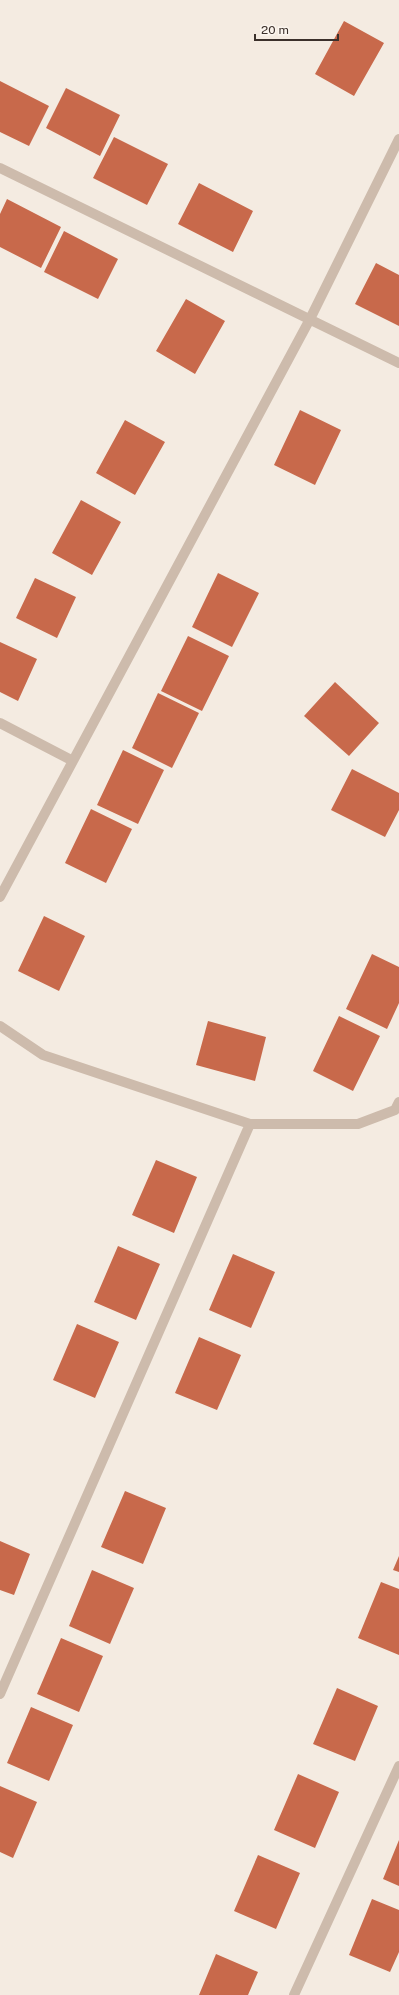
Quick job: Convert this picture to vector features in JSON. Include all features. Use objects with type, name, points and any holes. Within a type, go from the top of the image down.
[{"type":"street","points":[[0,897],[310,319],[399,139]]},
{"type":"street","points":[[0,168],[399,363]]},
{"type":"street","points":[[0,723],[73,761]]},
{"type":"street","points":[[0,1026],[43,1056],[250,1124],[358,1124],[395,1110],[399,1102]]},
{"type":"street","points":[[0,1694],[250,1124]]},
{"type":"street","points":[[294,1995],[399,1766]]},
{"type":"building","points":[[344,21],[384,43],[354,96],[315,74]]},
{"type":"building","points":[[0,81],[49,106],[29,146],[0,132]]},
{"type":"building","points":[[66,88],[120,115],[100,156],[46,128]]},
{"type":"building","points":[[114,137],[168,164],[147,205],[93,178]]},
{"type":"building","points":[[199,183],[253,211],[233,252],[178,224]]},
{"type":"building","points":[[7,199],[61,227],[41,268],[0,247],[0,214]]},
{"type":"building","points":[[64,231],[118,259],[98,299],[44,272]]},
{"type":"building","points":[[376,263],[399,275],[399,326],[355,304]]},
{"type":"building","points":[[186,299],[225,321],[195,374],[156,351]]},
{"type":"building","points":[[300,410],[341,430],[315,485],[274,465]]},
{"type":"building","points":[[125,420],[165,442],[135,495],[96,473]]},
{"type":"building","points":[[81,500],[121,522],[92,575],[52,553]]},
{"type":"building","points":[[218,573],[259,593],[232,647],[192,627]]},
{"type":"building","points":[[35,578],[76,597],[57,638],[16,618]]},
{"type":"building","points":[[188,636],[229,656],[202,711],[161,691]]},
{"type":"building","points":[[0,642],[37,659],[18,701],[0,692]]},
{"type":"building","points":[[335,682],[379,723],[349,756],[304,716]]},
{"type":"building","points":[[158,693],[199,713],[172,768],[132,748]]},
{"type":"building","points":[[123,750],[164,770],[138,824],[97,805]]},
{"type":"building","points":[[352,769],[399,793],[399,810],[385,837],[331,810]]},
{"type":"building","points":[[91,809],[132,829],[106,883],[65,863]]},
{"type":"building","points":[[44,916],[85,936],[59,991],[18,971]]},
{"type":"building","points":[[372,954],[399,967],[399,1003],[387,1029],[346,1009]]},
{"type":"building","points":[[339,1016],[380,1036],[353,1091],[313,1071]]},
{"type":"building","points":[[208,1021],[266,1037],[255,1081],[196,1065]]},
{"type":"building","points":[[156,1160],[197,1177],[174,1233],[132,1215]]},
{"type":"building","points":[[118,1246],[160,1264],[136,1320],[94,1302]]},
{"type":"building","points":[[233,1254],[275,1272],[251,1328],[209,1310]]},
{"type":"building","points":[[77,1324],[119,1342],[95,1398],[53,1380]]},
{"type":"building","points":[[199,1337],[241,1355],[217,1410],[175,1393]]},
{"type":"building","points":[[125,1491],[166,1508],[143,1564],[101,1547]]},
{"type":"building","points":[[0,1541],[30,1554],[14,1595],[0,1590]]},
{"type":"building","points":[[399,1556],[399,1572],[393,1570]]},
{"type":"building","points":[[92,1570],[134,1588],[110,1644],[69,1626]]},
{"type":"building","points":[[381,1582],[399,1589],[399,1655],[358,1638]]},
{"type":"building","points":[[61,1638],[103,1656],[79,1712],[37,1694]]},
{"type":"building","points":[[337,1688],[378,1706],[355,1761],[313,1744]]},
{"type":"building","points":[[31,1707],[73,1725],[49,1781],[7,1763]]},
{"type":"building","points":[[298,1774],[339,1792],[315,1848],[274,1830]]},
{"type":"building","points":[[0,1786],[37,1802],[13,1858],[0,1852]]},
{"type":"building","points":[[399,1840],[399,1886],[383,1879]]},
{"type":"building","points":[[258,1855],[300,1873],[276,1929],[234,1911]]},
{"type":"building","points":[[372,1899],[399,1910],[399,1952],[390,1972],[349,1955]]},
{"type":"building","points":[[216,1954],[258,1972],[248,1995],[199,1995]]}]
